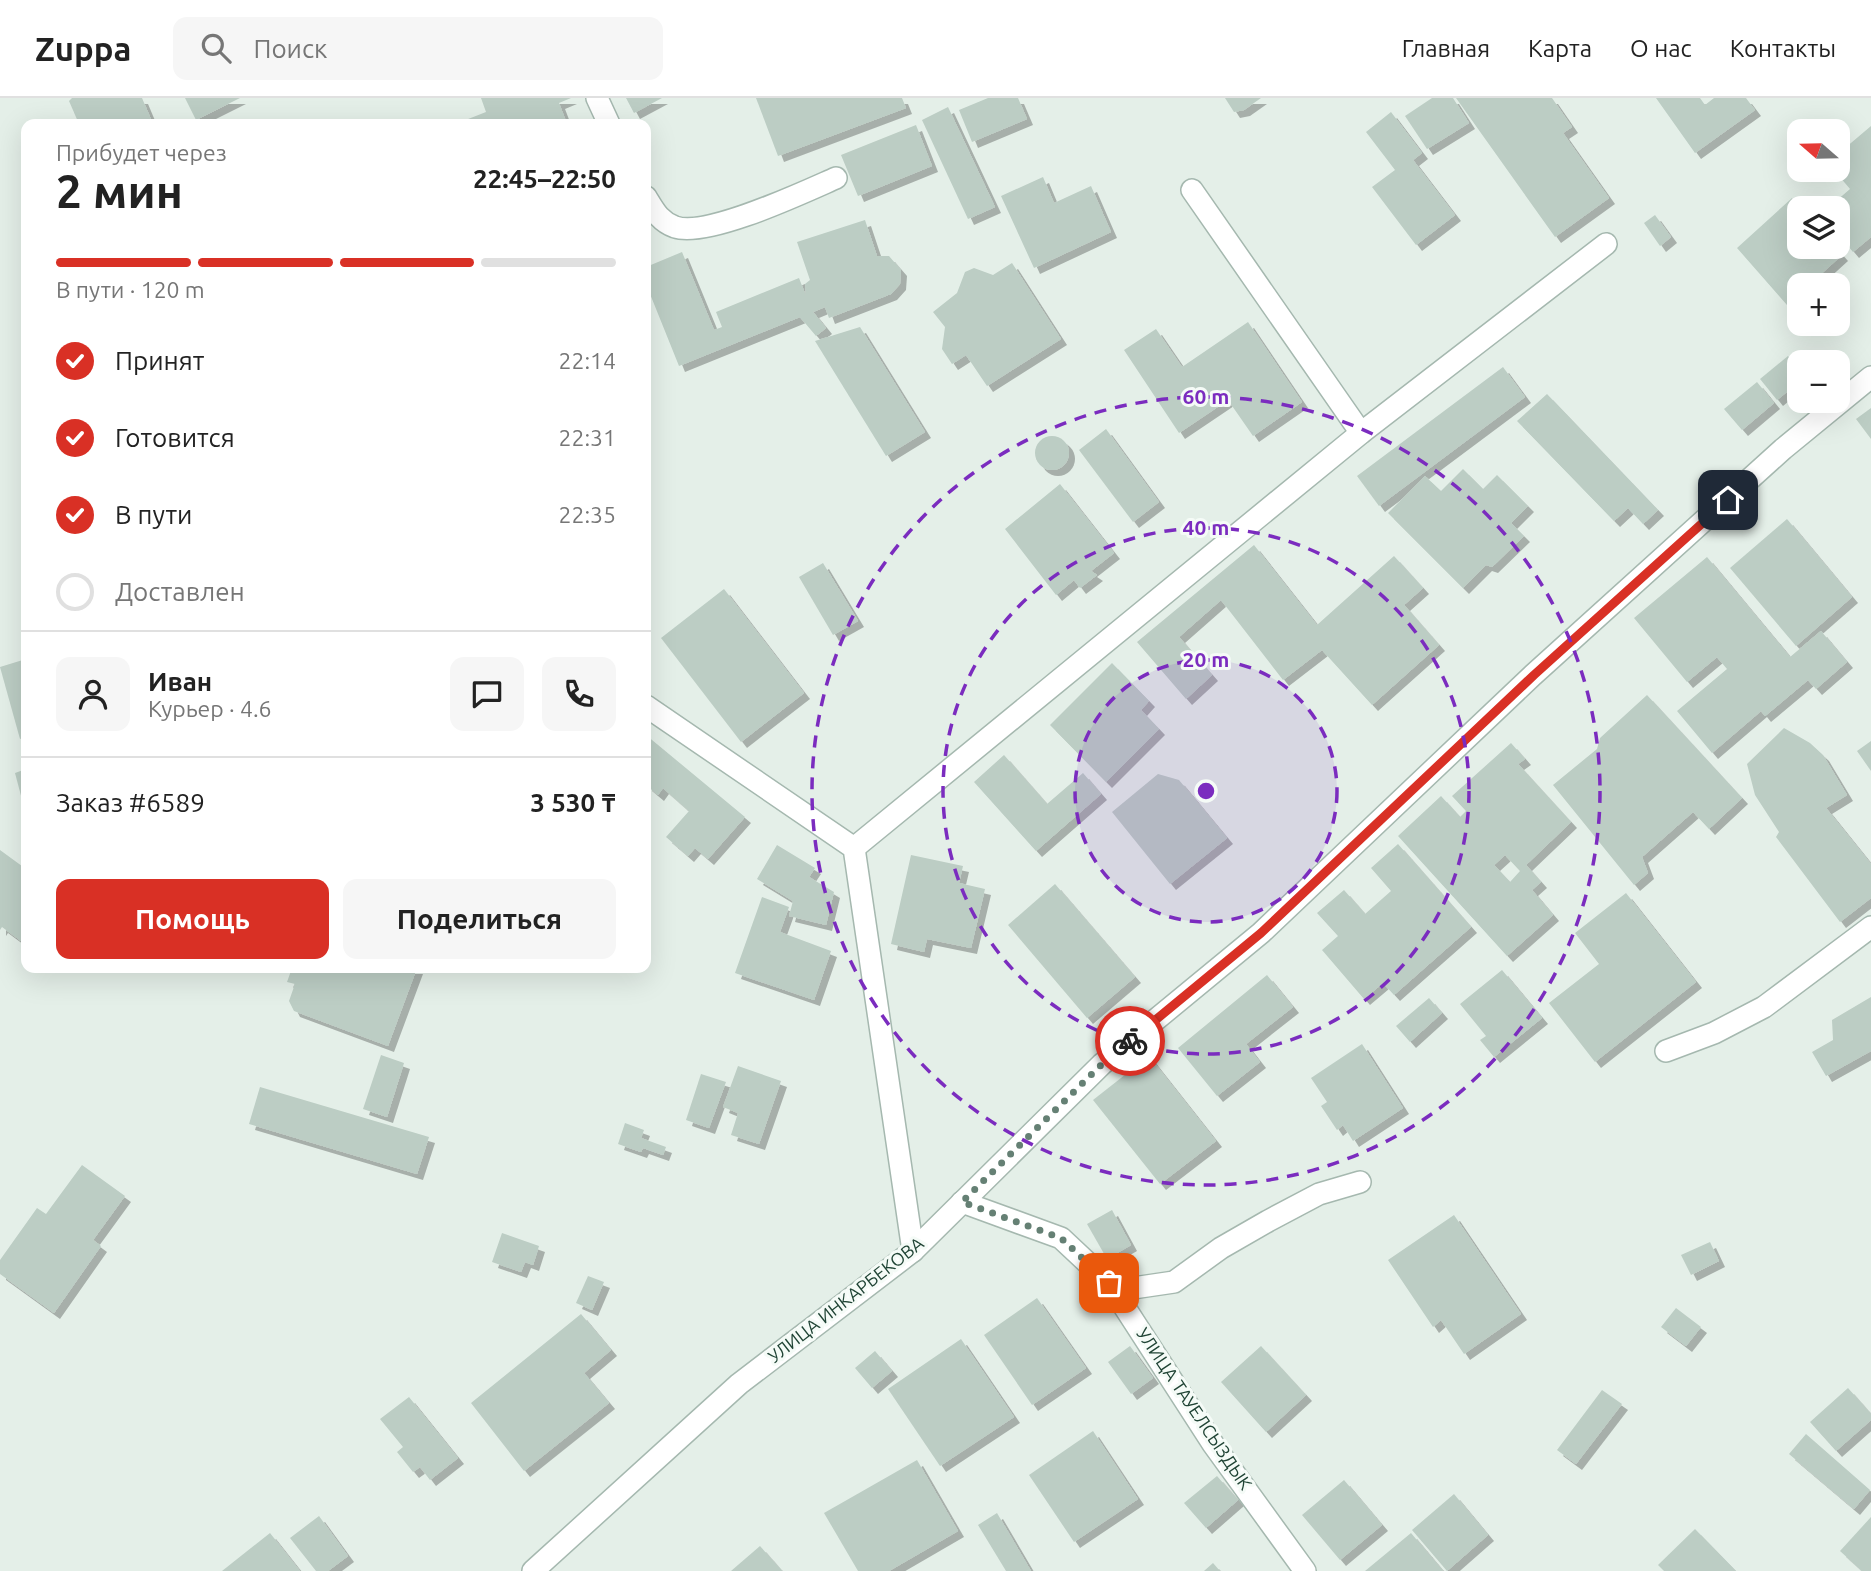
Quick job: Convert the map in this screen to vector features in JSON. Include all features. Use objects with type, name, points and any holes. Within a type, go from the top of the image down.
[{"type":"street","points":[[597,98],[608,119]]},
{"type":"street","points":[[651,205],[659,219],[678,228],[708,226],[749,214],[836,178]]},
{"type":"street","points":[[1192,190],[1361,433]]},
{"type":"street","points":[[854,848],[1361,433],[1606,244]]},
{"type":"street","name":"УЛИЦА ИНКАРБЕКОВА","points":[[533,1571],[739,1384],[913,1251],[1102,1064],[1261,933],[1534,675],[1783,449],[1871,377]]},
{"type":"street","points":[[651,709],[854,848],[913,1251]]},
{"type":"street","points":[[1666,1051],[1714,1033],[1764,1007],[1871,927]]},
{"type":"street","points":[[1113,1291],[1174,1282],[1221,1248],[1268,1220],[1319,1194],[1360,1182]]},
{"type":"street","name":"УЛИЦА ТАУЕЛСЫЗДЫК","points":[[962,1202],[1061,1238],[1113,1291],[1213,1444],[1305,1571]]},
{"type":"building","points":[[72,98],[142,98],[151,119],[77,119],[69,101]]},
{"type":"building","points":[[185,98],[240,98],[198,119],[196,119]]},
{"type":"building","points":[[481,98],[571,98],[559,103],[565,119],[468,119],[486,112]]},
{"type":"building","points":[[626,98],[662,98],[634,113]]},
{"type":"building","points":[[756,98],[902,98],[906,108],[778,156]]},
{"type":"building","points":[[988,98],[1018,98],[1027,119],[972,142],[959,110]]},
{"type":"building","points":[[1225,98],[1261,98],[1244,110],[1234,112]]},
{"type":"building","points":[[1432,98],[1453,98],[1469,123],[1427,149],[1405,116]]},
{"type":"building","points":[[1456,98],[1552,98],[1572,127],[1563,133],[1609,198],[1555,237]]},
{"type":"building","points":[[1656,98],[1700,98],[1705,105],[1714,98],[1746,98],[1755,110],[1695,153]]},
{"type":"building","points":[[948,107],[995,207],[968,219],[922,120]]},
{"type":"building","points":[[1391,112],[1422,153],[1413,160],[1455,215],[1416,245],[1372,187],[1395,170],[1366,132]]},
{"type":"building","points":[[916,125],[932,166],[858,196],[841,155]]},
{"type":"building","points":[[1871,126],[1871,237],[1853,252],[1850,248],[1850,196],[1842,196],[1850,189],[1844,182],[1850,182],[1850,144]]},
{"type":"building","points":[[1043,177],[1054,203],[1091,186],[1111,232],[1034,268],[1001,196]]},
{"type":"building","points":[[1787,203],[1787,259],[1838,259],[1822,273],[1787,273],[1787,305],[1737,248]]},
{"type":"building","points":[[1655,215],[1671,237],[1660,246],[1644,223]]},
{"type":"building","points":[[865,220],[877,256],[889,256],[901,270],[900,284],[891,294],[829,318],[825,307],[813,312],[826,328],[816,336],[800,317],[679,366],[651,296],[651,265],[682,252],[714,330],[722,327],[716,312],[799,278],[806,296],[805,284],[810,280],[797,242]]},
{"type":"building","points":[[1012,263],[1061,339],[987,386],[966,355],[952,364],[942,349],[945,327],[933,312],[957,293],[965,272],[974,268],[993,275]]},
{"type":"building","points":[[1248,322],[1302,402],[1253,436],[1228,400],[1179,433],[1124,350],[1156,329],[1182,367]]},
{"type":"building","points":[[860,327],[925,432],[886,456],[815,341]]},
{"type":"building","points":[[1787,357],[1787,392],[1777,400],[1760,379]]},
{"type":"building","points":[[1503,367],[1525,397],[1379,506],[1357,476]]},
{"type":"building","points":[[1757,382],[1774,403],[1742,430],[1724,409]]},
{"type":"building","points":[[1547,394],[1658,510],[1643,524],[1628,508],[1614,521],[1517,421]]},
{"type":"building","points":[[1871,408],[1871,439],[1856,419]]},
{"type":"building","points":[[1106,429],[1159,502],[1133,522],[1079,450]]},
{"type":"building","points":[[1052,436],[1064,441],[1069,453],[1064,465],[1052,470],[1040,465],[1035,453],[1040,441]]},
{"type":"building","points":[[1463,469],[1483,489],[1497,475],[1528,506],[1511,523],[1524,536],[1492,567],[1486,565],[1463,588],[1388,513],[1425,476],[1441,491]]},
{"type":"building","points":[[1060,484],[1114,553],[1091,571],[1097,575],[1080,588],[1074,580],[1056,595],[1005,529]]},
{"type":"building","points":[[1787,519],[1852,597],[1796,646],[1730,568]]},
{"type":"building","points":[[1254,545],[1317,625],[1394,556],[1423,588],[1404,605],[1439,645],[1372,705],[1322,650],[1283,680],[1221,600],[1179,637],[1212,675],[1186,699],[1137,642]]},
{"type":"building","points":[[1707,557],[1790,657],[1821,631],[1847,662],[1816,689],[1808,680],[1765,716],[1761,711],[1712,753],[1677,711],[1727,669],[1717,657],[1687,682],[1634,618]]},
{"type":"building","points":[[823,563],[858,621],[833,635],[799,577]]},
{"type":"building","points":[[724,589],[804,693],[741,742],[661,638]]},
{"type":"building","points":[[21,661],[20,739],[0,667]]},
{"type":"building","points":[[1112,663],[1149,701],[1141,710],[1159,729],[1106,782],[1050,725]]},
{"type":"building","points":[[1647,695],[1742,798],[1709,829],[1693,812],[1642,857],[1648,873],[1634,885],[1553,785],[1597,749],[1600,738]]},
{"type":"building","points":[[1784,728],[1810,743],[1823,755],[1847,795],[1826,808],[1871,864],[1871,898],[1840,922],[1776,837],[1779,832],[1755,795],[1747,764]]},
{"type":"building","points":[[651,739],[745,817],[708,859],[695,848],[688,856],[666,837],[689,811],[663,788],[658,795],[651,789]]},
{"type":"building","points":[[1871,741],[1871,771],[1857,751]]},
{"type":"building","points":[[1511,743],[1525,759],[1518,764],[1571,822],[1526,865],[1541,882],[1532,890],[1553,915],[1507,956],[1398,836],[1441,796],[1460,817],[1466,811],[1452,796]],"holes":[[[1505,855],[1520,871],[1510,882],[1494,865]]]},
{"type":"building","points":[[1004,755],[1047,804],[1083,773],[1101,794],[1036,851],[974,782]]},
{"type":"building","points":[[21,771],[21,796],[15,773]]},
{"type":"building","points":[[1158,774],[1179,780],[1227,838],[1170,884],[1112,812]]},
{"type":"building","points":[[1398,844],[1471,927],[1394,995],[1383,983],[1364,999],[1322,950],[1338,936],[1317,913],[1344,890],[1365,914],[1391,891],[1371,868]]},
{"type":"building","points":[[777,845],[815,868],[809,877],[834,892],[826,925],[789,916],[793,901],[757,879]]},
{"type":"building","points":[[0,850],[21,865],[21,941],[2,927],[0,930]]},
{"type":"building","points":[[911,855],[963,866],[959,883],[985,889],[971,948],[927,939],[924,952],[891,944]]},
{"type":"building","points":[[1055,884],[1135,977],[1087,1018],[1008,925]]},
{"type":"building","points":[[1626,893],[1696,982],[1595,1062],[1549,1003],[1599,964],[1575,933]]},
{"type":"building","points":[[762,897],[789,907],[780,932],[831,951],[814,1000],[735,973]]},
{"type":"building","points":[[1502,970],[1542,1018],[1494,1057],[1480,1040],[1486,1036],[1460,1004]]},
{"type":"building","points":[[290,973],[415,973],[388,1046],[294,1011],[289,1001],[295,984],[287,982]]},
{"type":"building","points":[[1267,975],[1293,1007],[1246,1044],[1260,1062],[1217,1096],[1178,1048]]},
{"type":"building","points":[[1871,997],[1871,1051],[1826,1076],[1812,1052],[1833,1040],[1832,1020]]},
{"type":"building","points":[[1429,998],[1442,1013],[1410,1042],[1396,1026]]},
{"type":"building","points":[[1362,1044],[1403,1108],[1353,1141],[1343,1125],[1337,1130],[1321,1106],[1327,1102],[1311,1078]]},
{"type":"building","points":[[381,1055],[404,1063],[387,1117],[363,1109]]},
{"type":"building","points":[[1149,1056],[1216,1141],[1160,1184],[1093,1100]]},
{"type":"building","points":[[738,1066],[781,1081],[759,1144],[731,1135],[738,1113],[723,1107]]},
{"type":"building","points":[[701,1074],[726,1082],[709,1128],[686,1120]]},
{"type":"building","points":[[260,1087],[429,1137],[417,1174],[249,1124]]},
{"type":"building","points":[[625,1123],[644,1130],[641,1138],[666,1147],[663,1155],[643,1148],[641,1152],[618,1144]]},
{"type":"building","points":[[82,1165],[125,1196],[93,1240],[101,1246],[54,1313],[0,1274],[0,1260],[37,1208],[46,1214]]},
{"type":"building","points":[[1112,1210],[1131,1245],[1107,1259],[1087,1224]]},
{"type":"building","points":[[1454,1215],[1521,1314],[1464,1354],[1441,1320],[1433,1327],[1388,1260]]},
{"type":"building","points":[[502,1233],[539,1246],[533,1265],[525,1262],[521,1272],[492,1262]]},
{"type":"building","points":[[1710,1242],[1719,1261],[1691,1275],[1681,1255]]},
{"type":"building","points":[[588,1276],[604,1282],[592,1310],[576,1303]]},
{"type":"building","points":[[1037,1298],[1086,1368],[1032,1405],[984,1335]]},
{"type":"building","points":[[1676,1308],[1701,1327],[1686,1346],[1661,1327]]},
{"type":"building","points":[[581,1314],[611,1350],[584,1373],[609,1403],[524,1471],[471,1403]]},
{"type":"building","points":[[961,1339],[1014,1417],[940,1466],[888,1389]]},
{"type":"building","points":[[1130,1346],[1153,1378],[1131,1394],[1108,1362]]},
{"type":"building","points":[[1261,1346],[1306,1395],[1266,1432],[1221,1382]]},
{"type":"building","points":[[875,1351],[892,1371],[872,1388],[855,1368]]},
{"type":"building","points":[[1848,1388],[1871,1414],[1871,1420],[1836,1451],[1810,1422]]},
{"type":"building","points":[[1602,1390],[1622,1404],[1576,1464],[1557,1450]]},
{"type":"building","points":[[409,1397],[458,1458],[430,1480],[420,1467],[413,1472],[397,1452],[403,1447],[380,1419]]},
{"type":"building","points":[[1093,1431],[1138,1499],[1074,1542],[1029,1475]]},
{"type":"building","points":[[1806,1434],[1870,1490],[1854,1509],[1789,1454]]},
{"type":"building","points":[[917,1460],[958,1531],[889,1571],[858,1571],[824,1513]]},
{"type":"building","points":[[1217,1476],[1238,1500],[1206,1528],[1184,1503]]},
{"type":"building","points":[[1344,1480],[1382,1525],[1340,1560],[1302,1515]]},
{"type":"building","points":[[1454,1494],[1488,1535],[1447,1571],[1412,1530]]},
{"type":"building","points":[[997,1513],[1031,1571],[1006,1571],[978,1525]]},
{"type":"building","points":[[319,1516],[348,1556],[328,1571],[316,1571],[290,1538]]},
{"type":"building","points":[[1871,1517],[1871,1571],[1862,1571],[1840,1551]]},
{"type":"building","points":[[1695,1529],[1736,1571],[1664,1571],[1658,1565]]},
{"type":"building","points":[[270,1533],[300,1571],[222,1571]]},
{"type":"building","points":[[1411,1533],[1443,1571],[1365,1571]]},
{"type":"building","points":[[760,1546],[782,1571],[731,1571]]},
{"type":"building","points":[[1213,1563],[1220,1571],[1204,1571]]},
{"type":"way so far","points":[[1109,1283],[1061,1238],[962,1202],[1102,1064],[1130,1041]]},
{"type":"route","points":[[1130,1041],[1261,933],[1534,675],[1728,500]]}]
